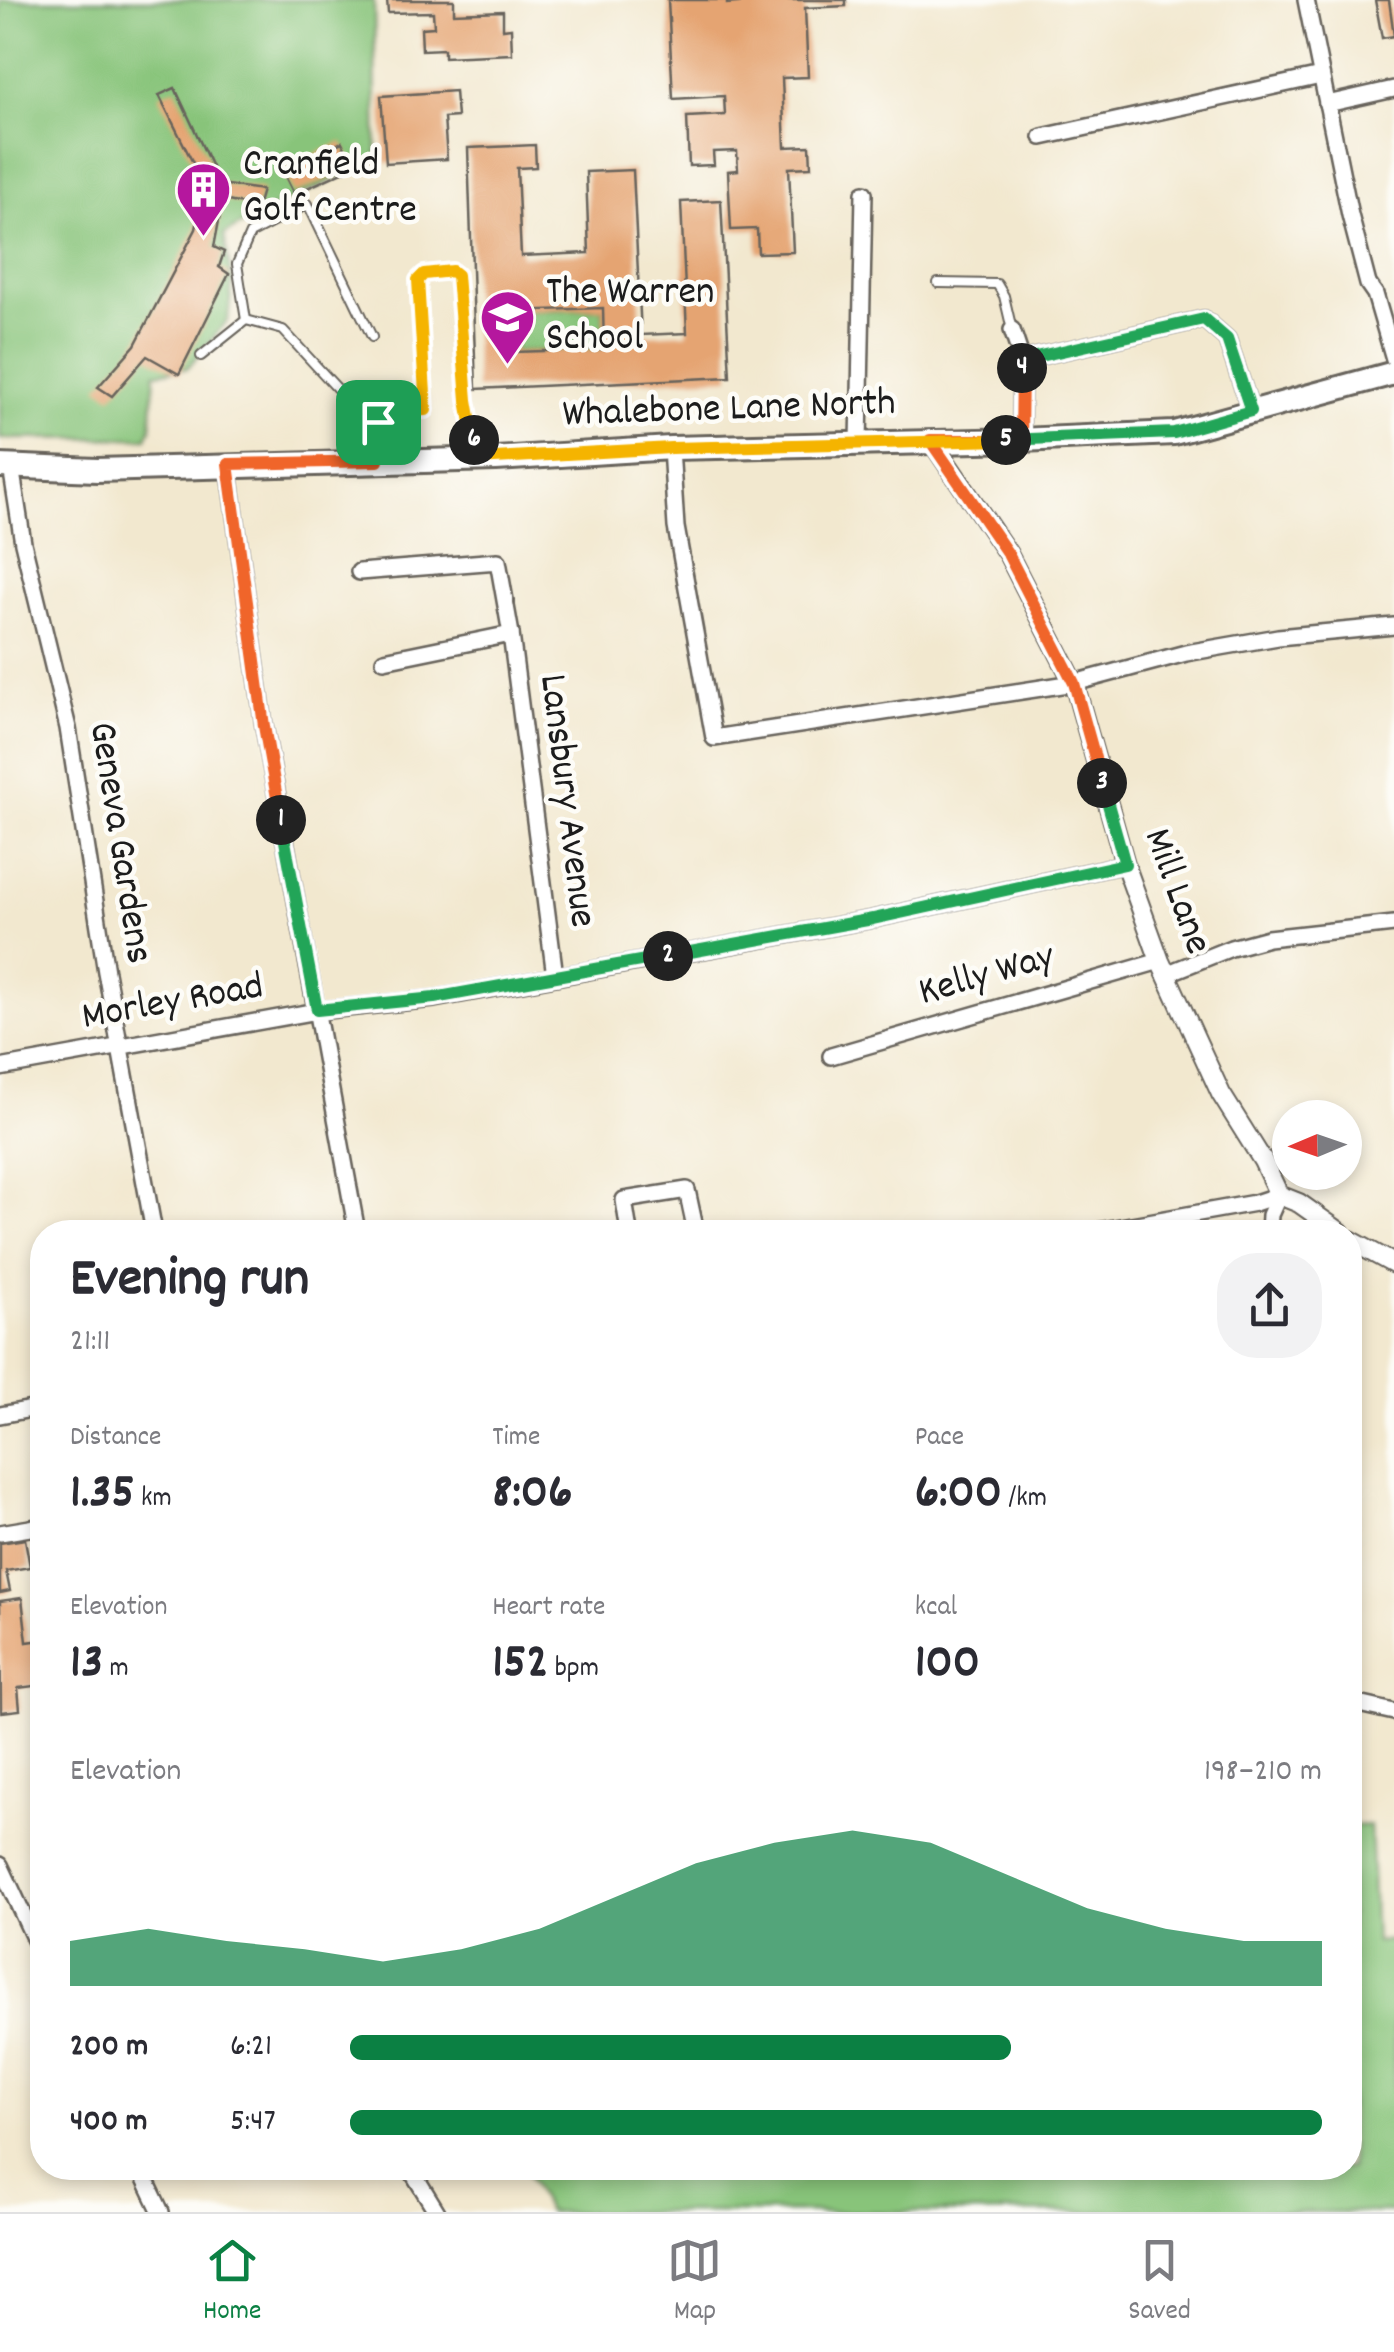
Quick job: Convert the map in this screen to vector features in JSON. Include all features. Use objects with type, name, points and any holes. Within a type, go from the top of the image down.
[{"type":"main road","name":"Whalebone Lane North","points":[[5,466],[97,470],[1174,433],[1394,373]]},
{"type":"street","points":[[1306,0],[1350,215],[1394,359]]},
{"type":"street","points":[[1042,136],[1321,76]]},
{"type":"street","points":[[1328,104],[1394,89]]},
{"type":"street","points":[[859,442],[864,193]]},
{"type":"street","points":[[1022,360],[1204,319],[1227,339],[1251,411]]},
{"type":"street","points":[[1012,330],[1022,360],[1021,440]]},
{"type":"street","name":"Mill Lane","points":[[930,440],[1008,554],[1074,683],[1125,864],[1163,967],[1221,1094],[1263,1161],[1279,1195]]},
{"type":"street","points":[[671,448],[676,527],[714,738],[1074,683],[1186,653],[1278,637],[1394,626]]},
{"type":"street","points":[[228,464],[264,726],[355,1220]]},
{"type":"street","name":"Geneva Gardens","points":[[5,466],[68,728],[152,1220]]},
{"type":"street","name":"Lansbury Avenue","points":[[360,572],[498,561],[512,634],[554,976]]},
{"type":"street","name":"Lansbury Avenue","points":[[384,660],[512,634]]},
{"type":"street","name":"Morley Road","points":[[0,1068],[317,1010],[434,998],[873,919],[1125,864]]},
{"type":"street","name":"Kelly Way","points":[[831,1056],[1268,938],[1394,924]]},
{"type":"street","points":[[627,1220],[624,1200],[687,1190],[693,1220]]},
{"type":"street","points":[[1269,1220],[1279,1195]]},
{"type":"street","points":[[1162,1220],[1255,1204],[1279,1195],[1299,1202],[1324,1220]]},
{"type":"street","points":[[1362,1247],[1394,1264]]},
{"type":"street","points":[[0,1414],[30,1410]]},
{"type":"street","points":[[0,1533],[30,1528]]},
{"type":"street","points":[[1362,1705],[1394,1712]]},
{"type":"street","points":[[0,1865],[30,1929]]},
{"type":"street","points":[[146,2180],[161,2212]]},
{"type":"street","points":[[417,2180],[437,2212]]},
{"type":"lane","points":[[246,320],[237,264],[250,234],[308,204],[372,337]]},
{"type":"lane","points":[[378,461],[378,413],[426,410],[418,280],[424,274],[452,271],[457,275],[477,459]]},
{"type":"lane","points":[[938,284],[997,284],[1012,330]]},
{"type":"lane","points":[[201,356],[246,320]]},
{"type":"lane","points":[[246,320],[282,330],[344,396],[378,422]]},
{"type":"green space","points":[[0,0],[374,0],[377,160],[265,211],[224,235],[232,284],[228,320],[188,368],[155,373],[147,438],[0,439]]},
{"type":"green space","points":[[603,308],[604,349],[514,352],[512,311]]},
{"type":"green space","points":[[1362,1825],[1370,1825],[1375,1942],[1394,1940],[1394,2212],[548,2212],[530,2180],[1362,2180]]},
{"type":"building","points":[[387,0],[454,0],[454,13],[503,11],[503,29],[511,28],[512,54],[444,57],[444,49],[422,50],[421,28],[434,27],[433,12],[388,13]]},
{"type":"building","points":[[668,0],[727,0],[727,4],[846,0],[846,6],[805,8],[808,77],[782,78],[785,147],[810,146],[811,167],[789,168],[793,252],[758,253],[757,229],[731,230],[728,171],[738,170],[737,151],[713,152],[714,165],[689,166],[687,117],[725,115],[724,96],[673,99]]},
{"type":"building","points":[[1375,0],[1389,0],[1394,36],[1382,38]]},
{"type":"building","name":"Cranfield Golf Centre","points":[[175,88],[220,184],[262,190],[257,207],[223,200],[214,247],[224,252],[219,267],[229,274],[179,374],[147,356],[112,396],[98,387],[135,345],[196,229],[205,187],[159,95]]},
{"type":"building","points":[[455,91],[457,117],[444,118],[447,159],[386,163],[381,96]]},
{"type":"building","points":[[342,142],[354,167],[294,194],[282,170]]},
{"type":"building","points":[[535,145],[536,167],[517,168],[521,256],[589,253],[586,172],[633,170],[641,335],[687,333],[681,202],[721,200],[730,377],[476,389],[468,148]],"holes":[[[603,308],[604,349],[514,352],[512,311]]]},
{"type":"building","points":[[25,1539],[30,1567],[6,1571],[10,1591],[0,1593],[0,1543]]},
{"type":"building","points":[[22,1598],[27,1642],[30,1642],[30,1686],[18,1688],[20,1710],[1,1712],[0,1601]]},
{"type":"place","name":"Cranfield Golf Centre","points":[[204,238]]},
{"type":"place","name":"The Warren School","points":[[507,366]]},
{"type":"route","points":[[378,422],[378,413],[426,410],[418,280],[424,274],[438,271],[457,275],[467,400],[477,459],[671,448],[930,440],[1021,440],[1174,433],[1251,411],[1227,339],[1204,319],[1022,360],[1021,440],[930,440],[1008,554],[1074,683],[1125,864],[873,919],[434,998],[317,1010],[264,726],[228,464],[378,461],[378,422]]}]
